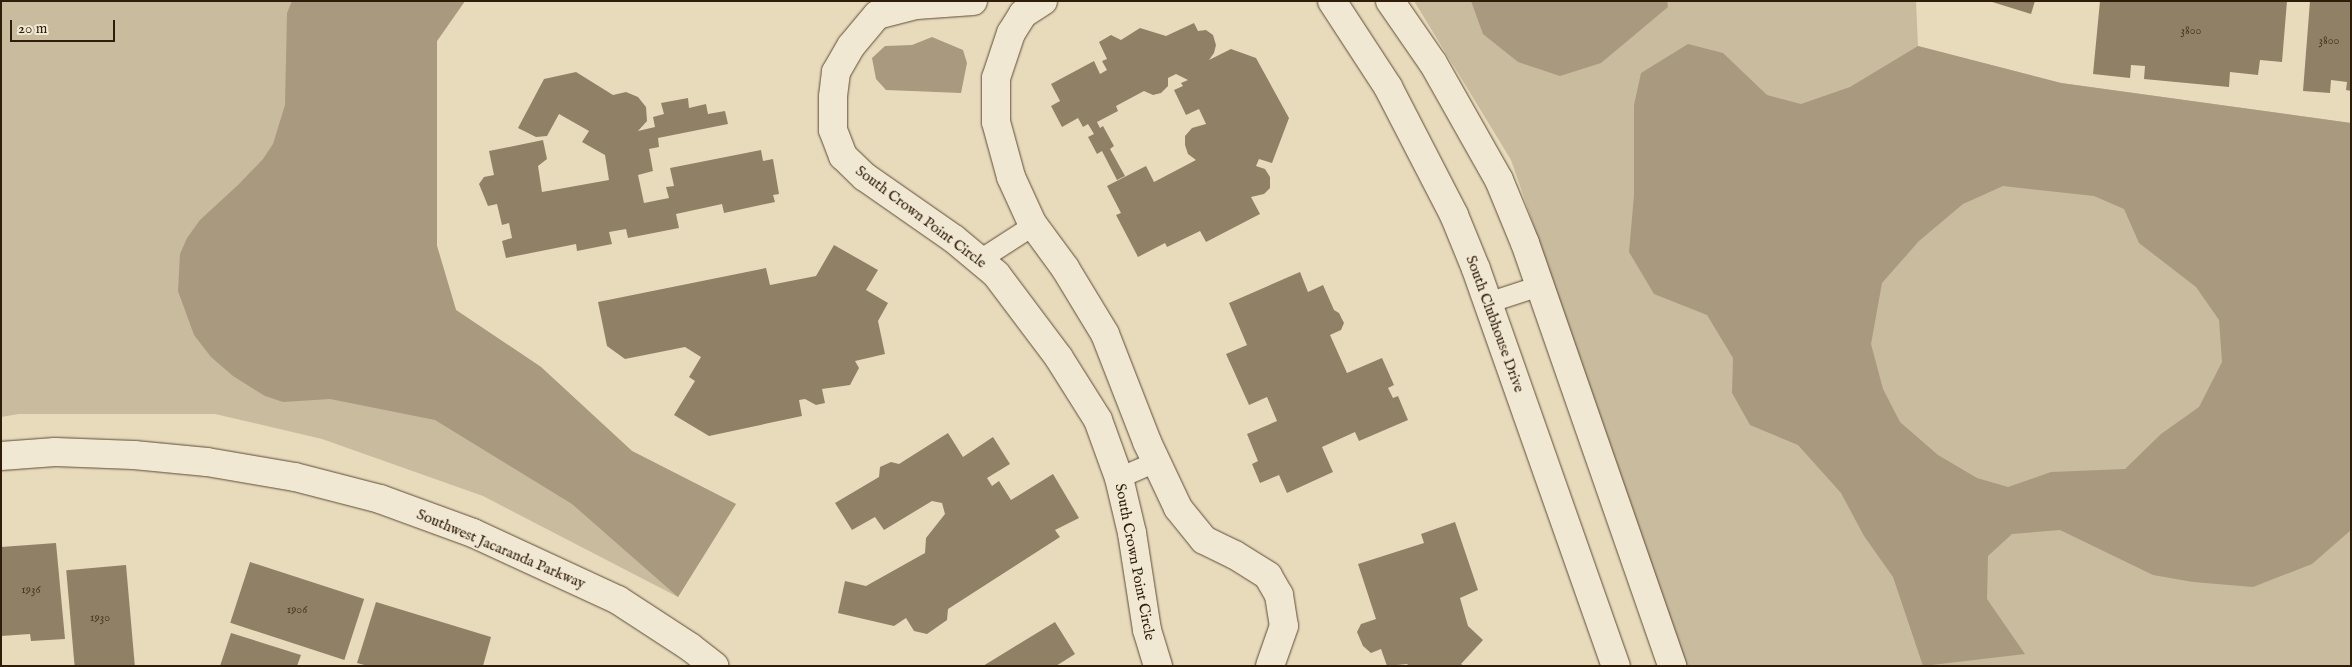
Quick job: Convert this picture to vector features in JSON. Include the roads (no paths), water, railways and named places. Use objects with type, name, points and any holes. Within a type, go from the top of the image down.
[{"type":"street","name":"South Crown Point Circle","points":[[973,1],[874,8],[836,72],[832,97],[832,130],[843,156],[866,177],[954,240],[996,274],[1059,358],[1098,420],[1119,478],[1132,533],[1147,630],[1158,666]]},
{"type":"street","name":"South Clubhouse Drive","points":[[1332,1],[1388,87],[1454,216],[1488,303],[1616,666]]},
{"type":"street","points":[[1390,1],[1433,63],[1499,180],[1540,286],[1672,666]]},
{"type":"street","points":[[1028,5],[1010,33],[996,78],[996,122],[1010,177],[1034,225],[1065,268],[1105,334],[1156,462],[1178,508],[1204,540],[1268,576],[1280,595],[1284,626],[1270,666]]},
{"type":"street","name":"Southwest Jacaranda Parkway","points":[[1,456],[55,452],[124,454],[207,462],[295,477],[380,499],[473,533],[618,600],[690,647],[714,666]]},
{"type":"lane","points":[[980,260],[1034,225]]},
{"type":"lane","points":[[1488,303],[1540,286]]},
{"type":"lane","points":[[1119,478],[1156,462]]}]
